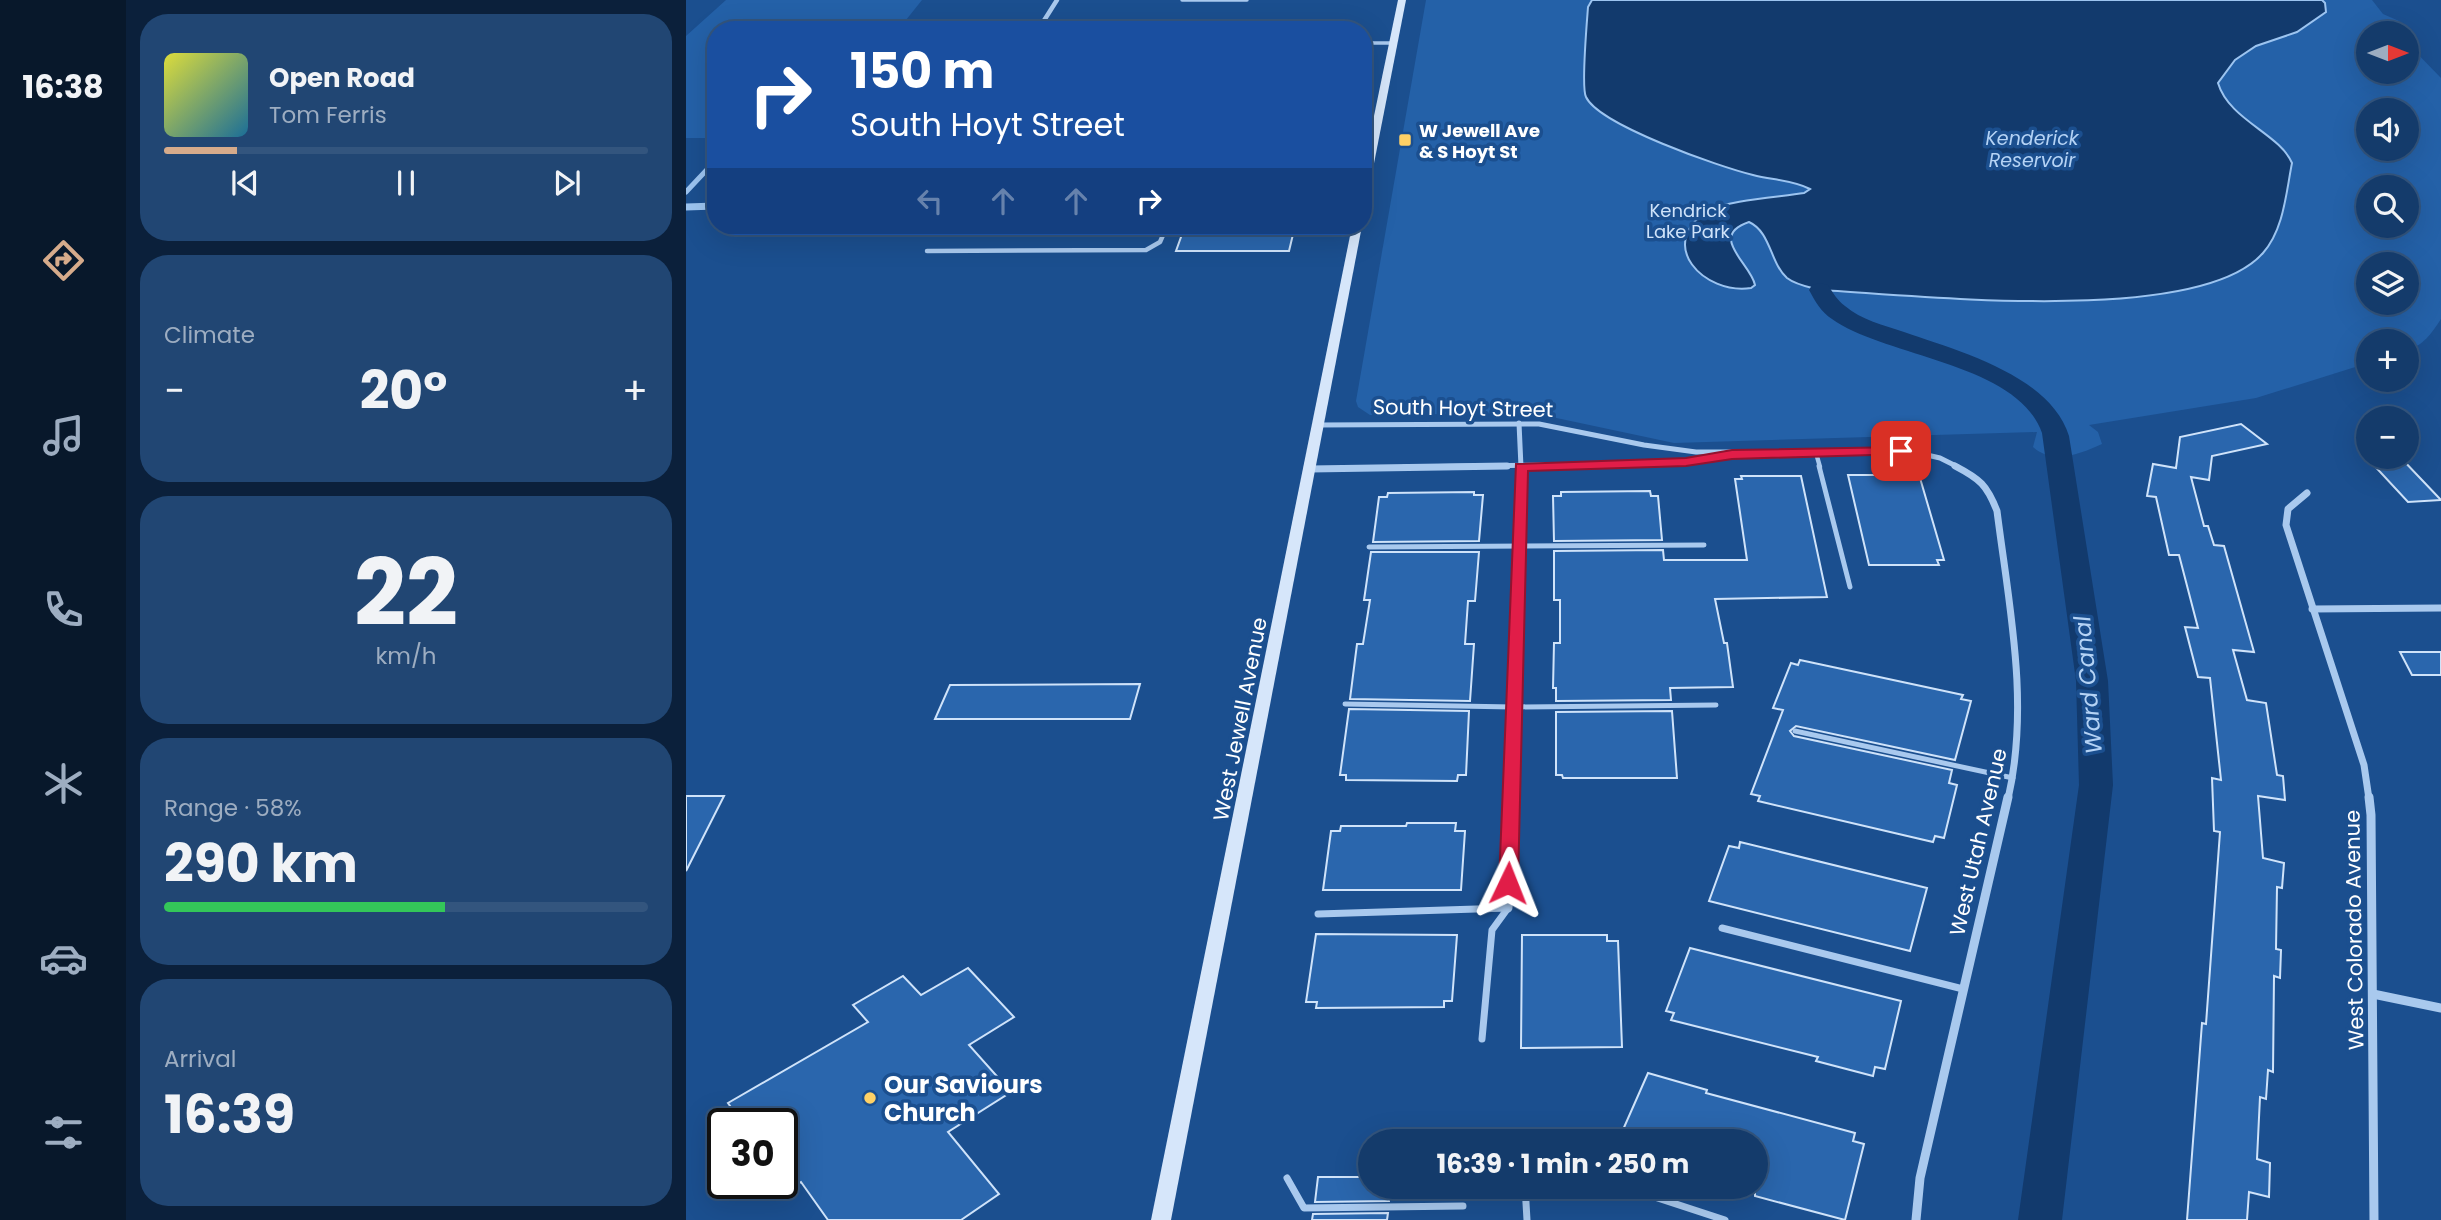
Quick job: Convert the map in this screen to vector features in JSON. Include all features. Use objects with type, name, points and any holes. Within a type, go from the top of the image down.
[{"type":"main road","points":[[1372,142],[1402,0]]},
{"type":"main road","name":"West Jewell Avenue","points":[[1161,1220],[1355,235]]},
{"type":"street","points":[[1044,21],[1058,0]]},
{"type":"street","points":[[1508,908],[1521,467],[1519,423]]},
{"type":"street","name":"South Hoyt Street","points":[[1317,425],[1519,423],[1565,428],[1669,449],[1732,454],[1914,452],[1940,458],[1973,475]]},
{"type":"street","name":"South Hoyt Street","points":[[1310,468],[1521,467],[1686,462],[1732,454]]},
{"type":"street","name":"West Utah Avenue","points":[[1916,1220],[1920,1178],[2013,778],[2018,744],[2018,706],[1997,511],[1989,488],[1973,475]]},
{"type":"street","name":"West Colorado Avenue","points":[[2306,493],[2288,509],[2286,526],[2348,711],[2367,786],[2372,835],[2374,1220]]},
{"type":"street","points":[[2312,609],[2441,608]]},
{"type":"street","points":[[2374,994],[2441,1008]]},
{"type":"lane","points":[[1182,0],[1247,0]]},
{"type":"lane","points":[[1372,43],[1394,43]]},
{"type":"lane","points":[[927,251],[1146,250],[1160,243],[1163,235]]},
{"type":"lane","points":[[1816,453],[1850,587]]},
{"type":"lane","points":[[1369,547],[1704,545]]},
{"type":"lane","points":[[1345,704],[1513,707],[1716,705]]},
{"type":"lane","points":[[1795,731],[2013,778]]},
{"type":"lane","points":[[1318,914],[1508,908]]},
{"type":"lane","points":[[1482,1039],[1492,930],[1508,908]]},
{"type":"lane","points":[[1722,928],[1963,989]]},
{"type":"lane","points":[[1287,1178],[1304,1208],[1463,1206]]},
{"type":"lane","points":[[1526,1199],[1527,1220]]},
{"type":"lane","points":[[1661,1199],[1725,1220]]},
{"type":"green space","points":[[726,0],[922,0],[905,21],[707,21],[707,138],[686,138],[686,36]]},
{"type":"green space","name":"Kendrick Lake Park","points":[[1426,0],[2372,0],[2383,14],[2399,21],[2356,21],[2356,84],[2419,84],[2419,55],[2441,78],[2441,319],[2427,338],[2419,345],[2419,329],[2356,329],[2356,367],[2256,398],[2089,425],[2098,432],[2102,444],[2076,454],[2058,457],[2041,452],[2033,447],[2037,432],[1674,443],[1533,413],[1370,415],[1358,407],[1356,401]]},
{"type":"water","name":"Kenderick Reservoir","points":[[1592,0],[2322,0],[2326,12],[2297,32],[2256,46],[2235,60],[2218,83],[2233,107],[2277,143],[2292,163],[2280,222],[2263,253],[2229,276],[2180,291],[2119,299],[1985,300],[1807,287],[1787,278],[1781,272],[1762,233],[1749,222],[1737,228],[1731,243],[1755,285],[1751,288],[1733,288],[1717,284],[1703,275],[1692,264],[1686,252],[1686,238],[1693,224],[1708,211],[1740,202],[1804,193],[1810,189],[1760,177],[1662,144],[1613,120],[1596,108],[1586,97],[1584,81],[1588,7]]},
{"type":"building","points":[[1182,235],[1293,235],[1289,251],[1176,251]]},
{"type":"building","points":[[2241,424],[2267,444],[2212,456],[2209,480],[2191,477],[2204,526],[2208,526],[2214,545],[2224,546],[2254,652],[2233,650],[2247,700],[2266,703],[2277,775],[2283,776],[2285,800],[2258,796],[2263,858],[2284,863],[2282,888],[2277,887],[2276,949],[2281,950],[2280,978],[2274,976],[2273,1072],[2268,1070],[2266,1099],[2260,1097],[2257,1159],[2270,1163],[2269,1197],[2249,1192],[2247,1220],[2187,1220],[2202,1023],[2206,1024],[2220,832],[2214,831],[2212,778],[2221,780],[2210,678],[2198,677],[2185,627],[2198,628],[2179,555],[2169,555],[2156,497],[2147,496],[2153,464],[2176,468],[2180,437]]},
{"type":"building","points":[[2377,469],[2411,469],[2441,500],[2408,502]]},
{"type":"building","points":[[1848,475],[1911,475],[1912,478],[1920,478],[1944,560],[1937,560],[1939,565],[1869,565]]},
{"type":"building","points":[[1741,476],[1801,476],[1827,597],[1715,599],[1724,643],[1727,643],[1733,687],[1670,688],[1671,700],[1556,701],[1556,688],[1553,688],[1554,643],[1560,643],[1560,600],[1554,600],[1554,551],[1663,550],[1664,560],[1747,560],[1735,479],[1742,479]]},
{"type":"building","points":[[1650,491],[1651,496],[1658,496],[1662,540],[1554,541],[1553,496],[1561,496],[1561,492]]},
{"type":"building","points":[[1474,492],[1474,495],[1483,495],[1479,541],[1373,542],[1379,497],[1387,497],[1388,493]]},
{"type":"building","points":[[1371,552],[1479,552],[1475,601],[1468,601],[1465,644],[1474,644],[1470,701],[1350,699],[1357,644],[1363,644],[1370,600],[1364,600]]},
{"type":"building","points":[[2400,652],[2441,652],[2441,675],[2412,675]]},
{"type":"building","points":[[1800,660],[1963,695],[1961,699],[1971,701],[1955,760],[1796,726],[1790,731],[1794,736],[1952,770],[1949,783],[1957,785],[1944,838],[1935,836],[1933,842],[1758,801],[1760,796],[1751,794],[1783,710],[1773,708],[1791,663],[1798,665]]},
{"type":"building","points":[[1140,684],[1130,719],[935,719],[950,685]]},
{"type":"building","points":[[1349,709],[1469,711],[1466,775],[1458,775],[1457,781],[1346,780],[1346,775],[1340,775]]},
{"type":"building","points":[[1672,711],[1677,778],[1563,778],[1562,775],[1556,775],[1556,712]]},
{"type":"building","points":[[686,796],[724,796],[686,871]]},
{"type":"building","points":[[1407,823],[1456,823],[1455,831],[1465,831],[1461,890],[1323,890],[1331,831],[1340,831],[1341,826],[1406,826]]},
{"type":"building","points":[[1740,842],[1927,888],[1910,951],[1709,901],[1729,846],[1739,848]]},
{"type":"building","points":[[1316,934],[1457,935],[1452,1001],[1444,1001],[1444,1007],[1316,1008],[1317,1002],[1306,1002]]},
{"type":"building","points":[[1522,935],[1607,935],[1607,941],[1618,941],[1622,1047],[1521,1048]]},
{"type":"building","points":[[1690,948],[1901,1001],[1885,1069],[1875,1067],[1873,1076],[1816,1061],[1818,1057],[1671,1020],[1674,1013],[1666,1011]]},
{"type":"building","name":"Our Saviours Church","points":[[968,968],[1014,1017],[969,1045],[1011,1092],[948,1132],[999,1194],[961,1220],[828,1220],[801,1182],[798,1184],[798,1108],[732,1108],[728,1103],[868,1022],[853,1005],[903,976],[921,995]]},
{"type":"building","points":[[1648,1073],[1707,1090],[1706,1093],[1855,1133],[1853,1141],[1864,1144],[1845,1220],[1766,1199],[1768,1129],[1623,1129]]},
{"type":"building","points":[[1318,1177],[1358,1177],[1358,1199],[1389,1199],[1389,1201],[1315,1202]]},
{"type":"building","points":[[1388,1213],[1387,1220],[1312,1220],[1313,1214]]},
{"type":"waterway","points":[[686,192],[707,170]]},
{"type":"waterway","points":[[686,207],[707,206]]},
{"type":"waterway","name":"Ward Canal","points":[[1820,290],[1831,307],[1855,323],[1953,357],[2002,380],[2024,394],[2041,410],[2056,436],[2092,681],[2096,785],[2040,1220]]},
{"type":"place","name":"W Jewell Ave & S Hoyt St","points":[[1405,140]]},
{"type":"place","name":"Our Saviours Church","points":[[870,1098]]},
{"type":"route","points":[[1508,883],[1521,467],[1686,462],[1732,454],[1901,451]]}]
